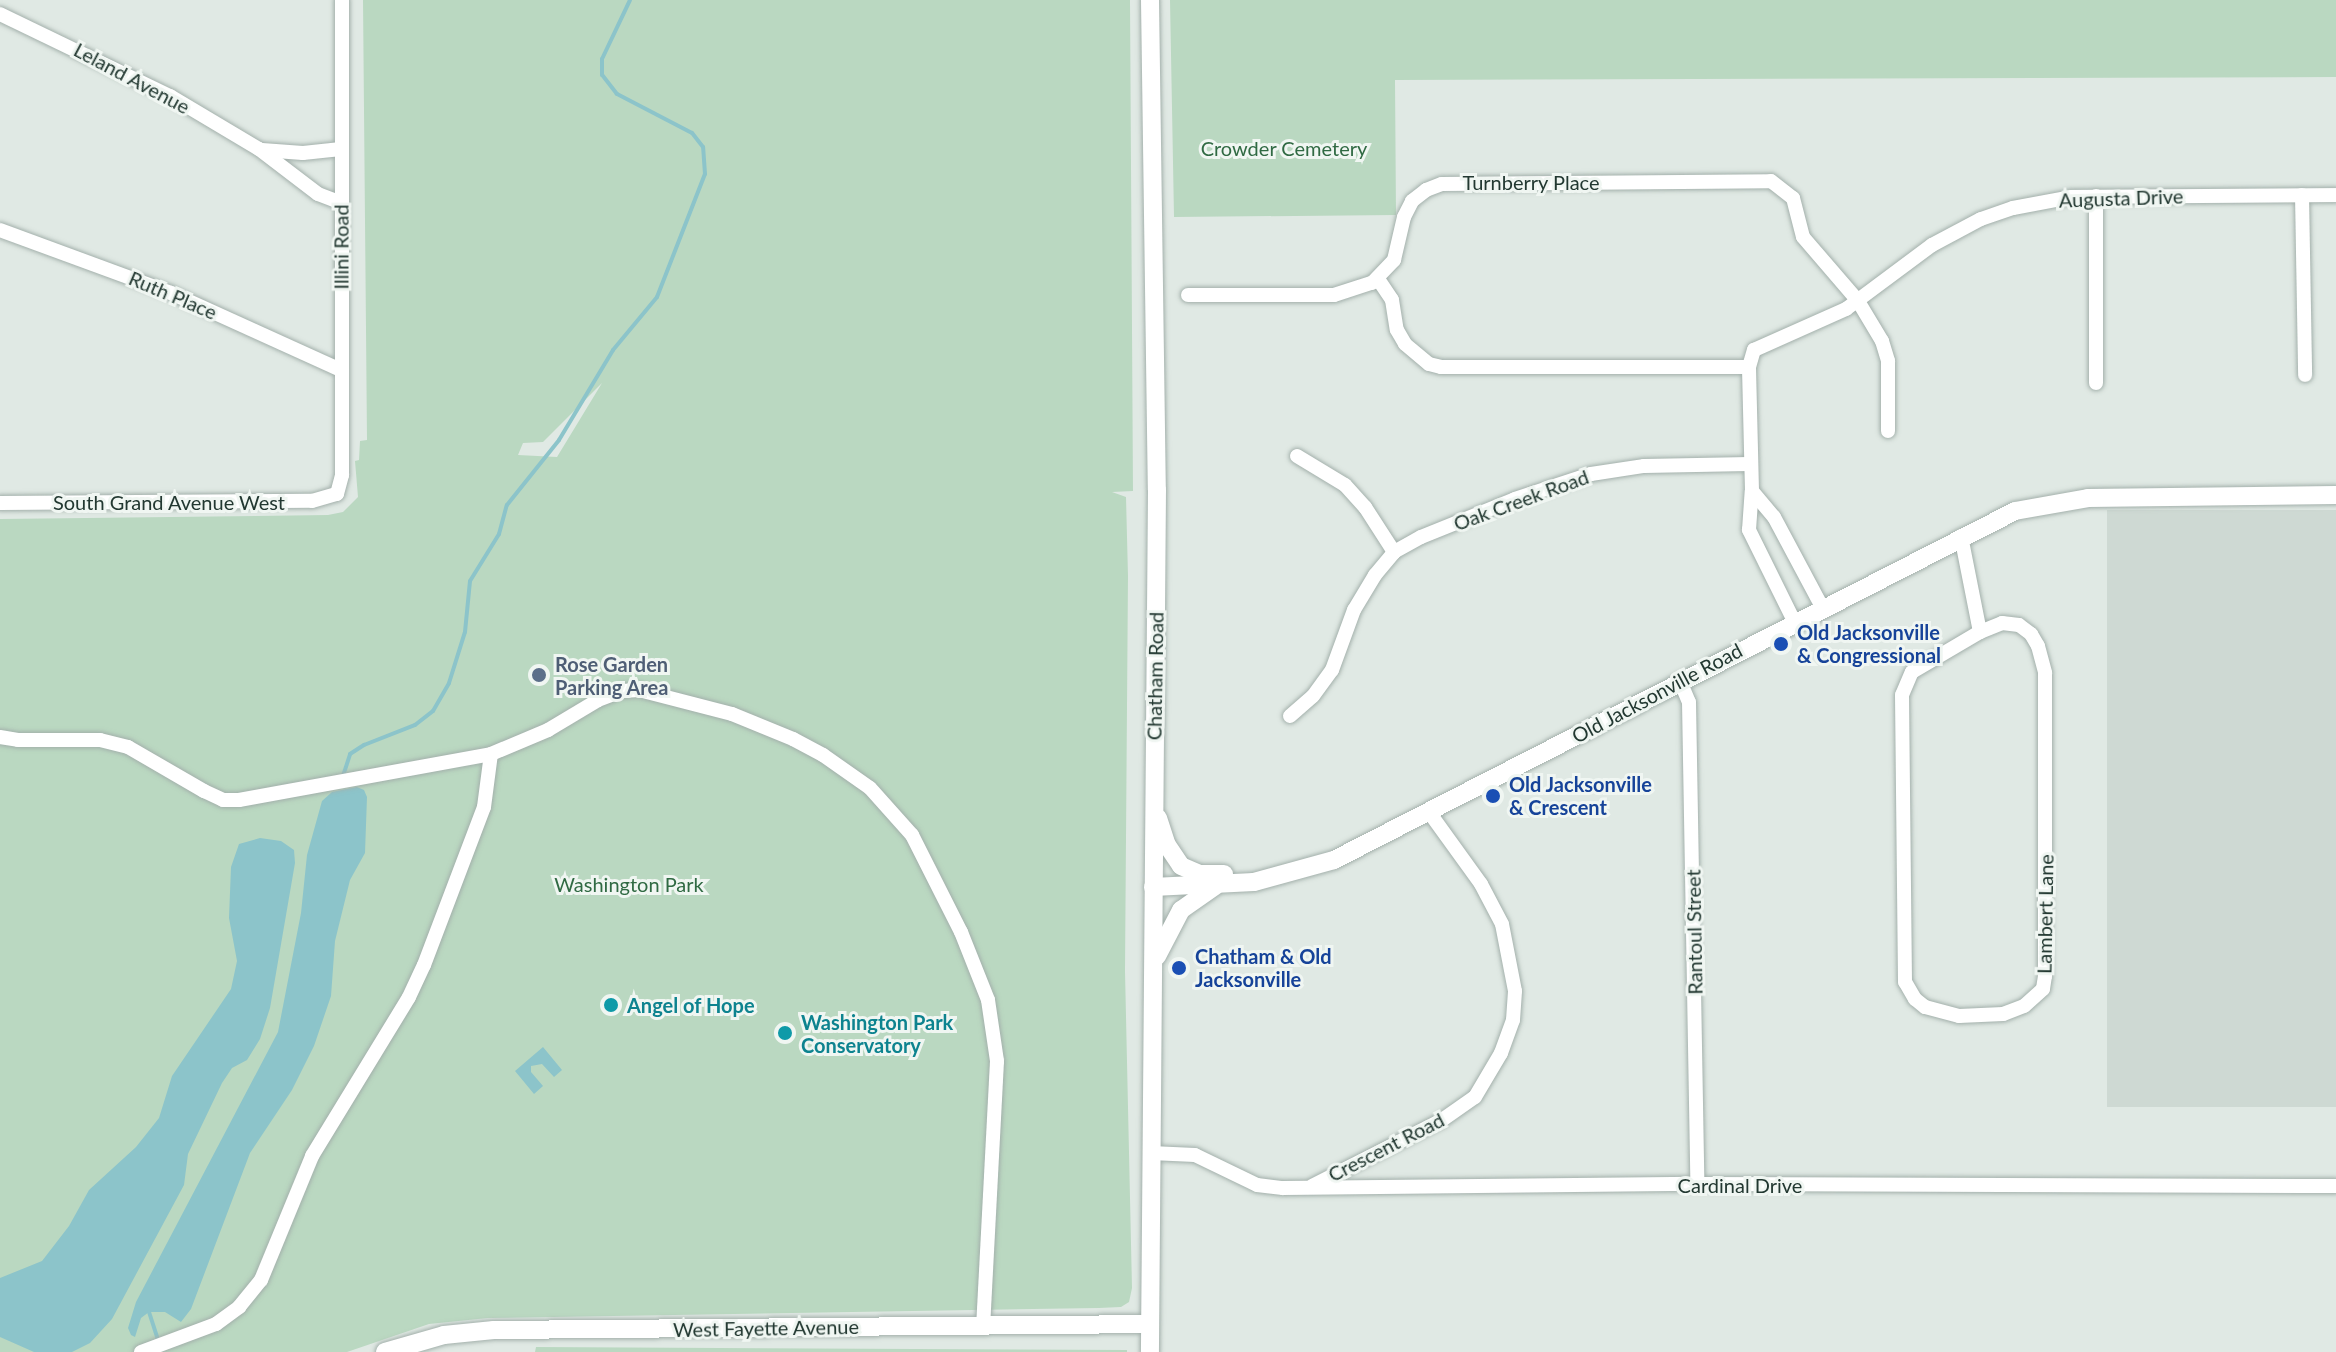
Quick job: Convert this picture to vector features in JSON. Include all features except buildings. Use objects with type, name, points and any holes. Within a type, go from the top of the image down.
[{"type":"street","name":"Illini Road","points":[[337,494],[342,475],[342,0]]},
{"type":"street","name":"Chatham Road","points":[[1150,0],[1157,490],[1150,1352]]},
{"type":"street","name":"Leland Avenue","points":[[0,14],[108,64],[259,149],[318,194],[342,203]]},
{"type":"street","points":[[259,149],[303,153],[341,149]]},
{"type":"street","name":"Turnberry Place","points":[[1378,279],[1394,260],[1404,217],[1412,201],[1426,190],[1442,184],[1759,180],[1771,181],[1789,192],[1803,237],[1858,301]]},
{"type":"street","points":[[2302,195],[2305,375]]},
{"type":"street","name":"Augusta Drive","points":[[1749,367],[1754,350],[1827,319],[1858,301],[1932,245],[1981,219],[2045,200],[2096,196],[2336,195]]},
{"type":"street","points":[[2096,196],[2096,383]]},
{"type":"street","name":"Ruth Place","points":[[0,230],[171,293],[341,370]]},
{"type":"street","points":[[1188,295],[1334,295],[1378,279],[1392,300],[1397,330],[1405,344],[1429,364],[1441,367],[1749,367],[1752,491],[1749,530],[1794,621]]},
{"type":"street","points":[[1858,301],[1882,341],[1888,361],[1888,431]]},
{"type":"street","points":[[1297,456],[1345,485],[1365,507],[1394,552]]},
{"type":"street","name":"Oak Creek Road","points":[[1290,716],[1313,696],[1332,670],[1362,593],[1394,552],[1421,537],[1515,499],[1591,474],[1644,466],[1749,464]]},
{"type":"street","points":[[1752,491],[1774,517],[1822,607]]},
{"type":"street","name":"South Grand Avenue West","points":[[0,503],[312,501],[337,494]]},
{"type":"street","name":"Old Jacksonville Road","points":[[1153,887],[1274,879],[1334,860],[1794,621],[2015,511],[2062,501],[2336,495]]},
{"type":"street","points":[[1961,536],[1980,632]]},
{"type":"street","name":"Lambert Lane","points":[[2002,623],[2019,625],[2031,634],[2043,660],[2045,976],[2043,989],[2024,1006],[2003,1014],[1959,1016],[1925,1007],[1915,999],[1905,982],[1902,695],[1912,672],[1980,632],[2002,623]]},
{"type":"street","name":"Rantoul Street","points":[[1680,681],[1689,702],[1697,1184]]},
{"type":"street","points":[[0,737],[18,740],[100,740],[128,747],[223,800],[491,754],[548,730],[598,700],[622,691],[639,690],[719,710],[793,739],[870,788],[901,819],[927,860],[961,932],[988,1000],[995,1031],[997,1061],[983,1326]]},
{"type":"street","points":[[144,1351],[230,1316],[261,1280],[312,1156],[409,997],[424,965],[484,807],[491,754]]},
{"type":"street","points":[[1154,806],[1167,845],[1176,861],[1189,871],[1213,874],[1282,867],[1302,871]]},
{"type":"street","name":"Crescent Road","points":[[1312,1186],[1354,1161],[1442,1120],[1475,1097],[1501,1053],[1513,1020],[1515,991],[1502,924],[1481,884],[1429,812]]},
{"type":"street","points":[[1152,966],[1174,919],[1199,896],[1217,885]]},
{"type":"street","name":"Cardinal Drive","points":[[1151,1153],[1195,1155],[1268,1188],[1444,1189],[1697,1184],[2336,1186]]},
{"type":"street","name":"West Fayette Avenue","points":[[385,1352],[444,1335],[494,1330],[1150,1324]]},
{"type":"shaded area","points":[[2107,510],[2336,510],[2336,1107],[2107,1107]]},
{"type":"green space","name":"Washington Park","points":[[363,0],[1130,0],[1133,491],[1112,492],[1126,497],[1128,576],[1125,971],[1132,1288],[1129,1302],[1121,1307],[1099,1308],[488,1318],[429,1324],[347,1352],[0,1352],[0,519],[328,515],[343,512],[358,497],[355,461],[359,460],[360,441],[367,440]],"holes":[[[602,383],[557,457],[518,455],[523,443],[543,442]]]},
{"type":"green space","name":"Crowder Cemetery","points":[[1170,0],[2336,0],[2336,77],[1395,80],[1396,215],[1174,217]]},
{"type":"green space","points":[[536,1347],[1127,1350],[1127,1352],[535,1352]]},
{"type":"water","points":[[357,787],[364,790],[367,797],[365,853],[350,880],[335,941],[331,996],[314,1046],[292,1090],[250,1153],[191,1309],[181,1322],[165,1312],[149,1312],[141,1318],[135,1337],[128,1328],[136,1302],[278,1032],[301,913],[307,855],[322,801],[332,792]]},
{"type":"water","points":[[260,838],[281,841],[294,850],[295,863],[270,1008],[260,1039],[247,1060],[232,1068],[222,1083],[188,1154],[184,1185],[112,1319],[90,1343],[72,1352],[34,1352],[0,1337],[0,1278],[42,1261],[69,1226],[89,1190],[136,1147],[159,1118],[172,1076],[231,989],[237,961],[229,918],[231,867],[239,844]]},
{"type":"water","points":[[543,1047],[562,1070],[554,1077],[542,1064],[531,1066],[531,1072],[543,1086],[534,1094],[515,1071]]},
{"type":"waterway","points":[[343,776],[350,754],[364,745],[415,725],[433,711],[449,683],[465,632],[470,581],[499,534],[507,505],[559,440],[613,350],[657,297],[705,174],[703,147],[692,133],[617,94],[602,75],[602,59],[630,0]]},
{"type":"waterway","points":[[149,1312],[158,1340]]},
{"type":"place","name":"Old Jacksonville & Congressional","points":[[1781,644]]},
{"type":"place","name":"Rose Garden Parking Area","points":[[539,675]]},
{"type":"place","name":"Old Jacksonville & Crescent","points":[[1493,796]]},
{"type":"place","name":"Chatham & Old Jacksonville","points":[[1179,968]]},
{"type":"place","name":"Angel of Hope","points":[[611,1005]]},
{"type":"place","name":"Washington Park Conservatory","points":[[785,1033]]}]
